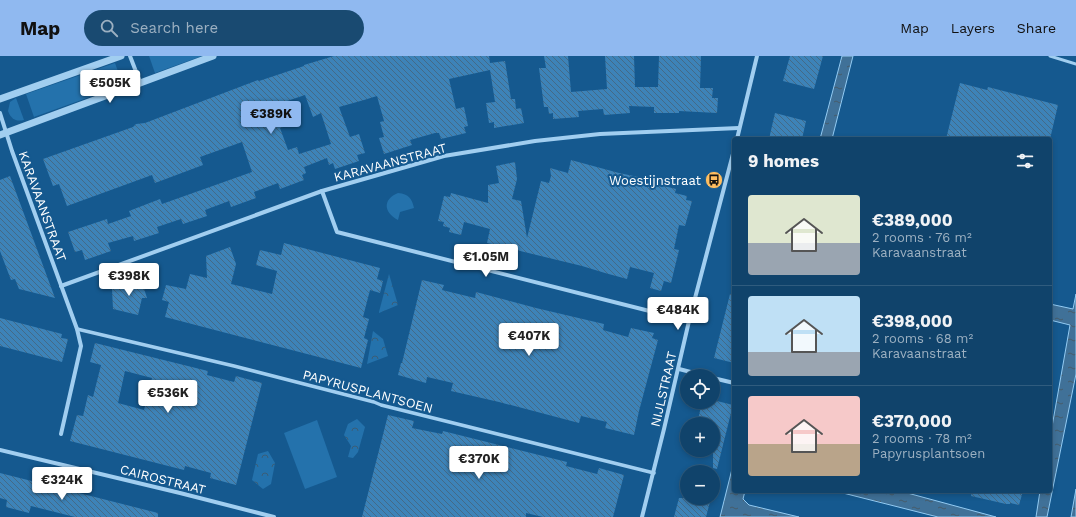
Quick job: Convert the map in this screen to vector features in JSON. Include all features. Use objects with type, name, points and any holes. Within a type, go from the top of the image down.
[{"type":"street","points":[[0,98],[121,56]]},
{"type":"street","points":[[130,56],[140,82]]},
{"type":"street","points":[[3,133],[213,56]]},
{"type":"street","points":[[737,137],[757,56]]},
{"type":"street","name":"KARAVAANSTRAAT","points":[[0,113],[3,133],[77,329],[81,346],[61,434]]},
{"type":"street","name":"KARAVAANSTRAAT","points":[[61,286],[322,191],[444,156],[535,141],[600,134],[739,128]]},
{"type":"street","name":"NIJLSTRAAT","points":[[642,517],[679,369],[689,321],[732,158]]},
{"type":"street","points":[[322,191],[337,232],[689,321]]},
{"type":"street","name":"PAPYRUSPLANTSOEN","points":[[77,329],[234,366],[374,402],[381,406],[654,473]]},
{"type":"street","points":[[720,380],[732,383]]},
{"type":"street","name":"CAIROSTRAAT","points":[[0,450],[274,517]]},
{"type":"lane","points":[[1050,56],[1076,64]]},
{"type":"green space","points":[[149,56],[202,56],[155,73]]},
{"type":"green space","points":[[115,63],[123,85],[34,117],[26,94]]},
{"type":"green space","points":[[16,98],[24,120],[19,121],[14,119],[8,111],[10,102]]},
{"type":"green space","points":[[398,193],[405,194],[412,202],[414,208],[400,212],[398,220],[387,210],[387,202]]},
{"type":"green space","points":[[389,274],[398,305],[379,313],[379,312]]},
{"type":"green space","points":[[373,331],[383,339],[388,356],[367,364]]},
{"type":"green space","points":[[357,419],[365,427],[358,452],[353,458],[348,457],[351,446],[344,435],[348,424]]},
{"type":"green space","points":[[317,420],[337,477],[305,489],[284,433]]},
{"type":"green space","points":[[268,451],[275,463],[271,484],[263,489],[252,480],[258,454]]},
{"type":"water","points":[[842,56],[853,56],[833,137],[821,137]]},
{"type":"water","points":[[1076,294],[1076,374],[1052,492],[1052,427],[1070,325],[1052,320],[1052,304],[1073,309]]},
{"type":"water","points":[[732,469],[732,493],[744,493],[743,499],[749,505],[799,517],[720,517]]},
{"type":"water","points":[[1076,489],[1076,517],[1071,517]]},
{"type":"water","points":[[843,493],[907,493],[996,517],[938,517]]},
{"type":"water","points":[[1040,493],[1052,493],[1047,517],[1036,517]]},
{"type":"building","points":[[334,56],[489,56],[490,63],[505,61],[511,99],[515,99],[516,109],[521,108],[524,123],[494,128],[494,122],[489,123],[486,103],[495,102],[490,70],[449,79],[456,109],[464,107],[468,126],[464,127],[466,133],[441,139],[439,133],[435,133],[410,140],[412,145],[384,154],[379,138],[384,137],[380,122],[384,121],[377,96],[339,107],[350,137],[359,134],[365,153],[357,155],[359,161],[335,169],[333,163],[329,165],[327,158],[304,167],[306,173],[302,175],[304,180],[280,189],[278,183],[254,192],[256,198],[231,207],[229,201],[205,210],[207,216],[183,224],[181,219],[157,227],[159,233],[134,241],[133,236],[108,243],[111,251],[85,260],[82,250],[75,252],[68,232],[107,219],[108,224],[131,216],[129,211],[160,199],[162,204],[252,172],[242,142],[200,157],[203,165],[155,183],[152,175],[67,206],[59,184],[53,186],[43,159],[133,127],[136,124],[145,123],[258,80],[259,81]],"holes":[[[305,95],[313,117],[321,113],[331,144],[299,154],[297,147],[288,150],[280,128],[283,127],[275,105]]]},
{"type":"building","points":[[544,56],[568,56],[571,92],[607,89],[605,56],[634,56],[635,87],[658,87],[659,56],[701,56],[700,88],[713,88],[712,98],[718,98],[717,113],[679,111],[679,113],[654,113],[654,107],[629,106],[630,113],[604,115],[603,109],[578,111],[579,117],[553,119],[553,113],[549,114],[548,107],[544,107],[539,68],[546,68]]},
{"type":"building","points":[[790,56],[823,56],[814,89],[783,81]]},
{"type":"building","points":[[960,83],[987,90],[988,87],[1058,105],[1050,137],[946,137]]},
{"type":"building","points":[[775,113],[806,121],[802,137],[769,137]]},
{"type":"building","points":[[571,160],[619,173],[653,180],[652,183],[676,189],[675,193],[687,196],[686,200],[692,201],[685,226],[679,225],[674,249],[679,250],[671,283],[664,281],[661,291],[650,288],[654,273],[630,267],[627,279],[582,266],[487,243],[490,229],[464,222],[461,235],[449,232],[450,228],[443,226],[444,222],[438,221],[444,196],[450,197],[451,193],[488,203],[488,185],[499,183],[496,166],[515,162],[517,179],[512,199],[521,201],[527,238],[541,181],[549,183],[551,176],[550,168],[568,173]]},
{"type":"building","points":[[10,176],[55,298],[19,289],[15,279],[11,280],[0,251],[0,180]]},
{"type":"building","points":[[284,243],[380,268],[377,279],[383,281],[380,293],[370,290],[363,317],[369,319],[364,338],[368,340],[361,368],[165,317],[169,302],[162,300],[166,285],[186,289],[190,274],[207,278],[206,256],[230,247],[236,264],[231,284],[272,294],[277,271],[256,265],[260,250],[281,255]]},
{"type":"building","points":[[141,279],[147,298],[142,298],[138,315],[113,309],[112,289]]},
{"type":"building","points":[[422,280],[444,285],[442,290],[475,298],[476,292],[604,324],[603,330],[628,337],[631,328],[654,333],[652,338],[658,340],[634,435],[605,428],[607,422],[581,416],[579,423],[451,391],[453,383],[427,377],[426,383],[398,375]]},
{"type":"building","points":[[730,294],[732,294],[732,362],[714,358]]},
{"type":"building","points":[[0,318],[62,334],[61,338],[68,339],[62,362],[0,346]]},
{"type":"building","points":[[95,343],[208,371],[207,375],[234,382],[236,376],[262,383],[236,485],[210,478],[211,473],[185,466],[184,470],[70,441],[77,415],[83,416],[88,395],[93,397],[101,365],[90,362]],"holes":[[[125,371],[152,378],[144,410],[118,403]]]},
{"type":"building","points":[[720,402],[732,405],[720,457],[720,417],[699,417],[700,409],[720,409]]},
{"type":"building","points":[[388,415],[414,421],[412,428],[442,434],[443,431],[567,462],[566,466],[597,474],[599,468],[624,475],[613,517],[543,517],[526,513],[526,517],[362,517]]},
{"type":"building","points":[[713,457],[720,457],[718,465],[713,465]]},
{"type":"building","points":[[0,473],[158,513],[158,517],[75,517],[31,506],[29,513],[6,507],[7,500],[0,498]]},
{"type":"building","points":[[972,493],[1022,493],[1019,505],[1010,503],[1006,504],[971,496]]},
{"type":"building","points":[[679,498],[680,505],[709,505],[706,517],[674,517]]},
{"type":"place","name":"Woestijnstraat","points":[[714,180]]}]
